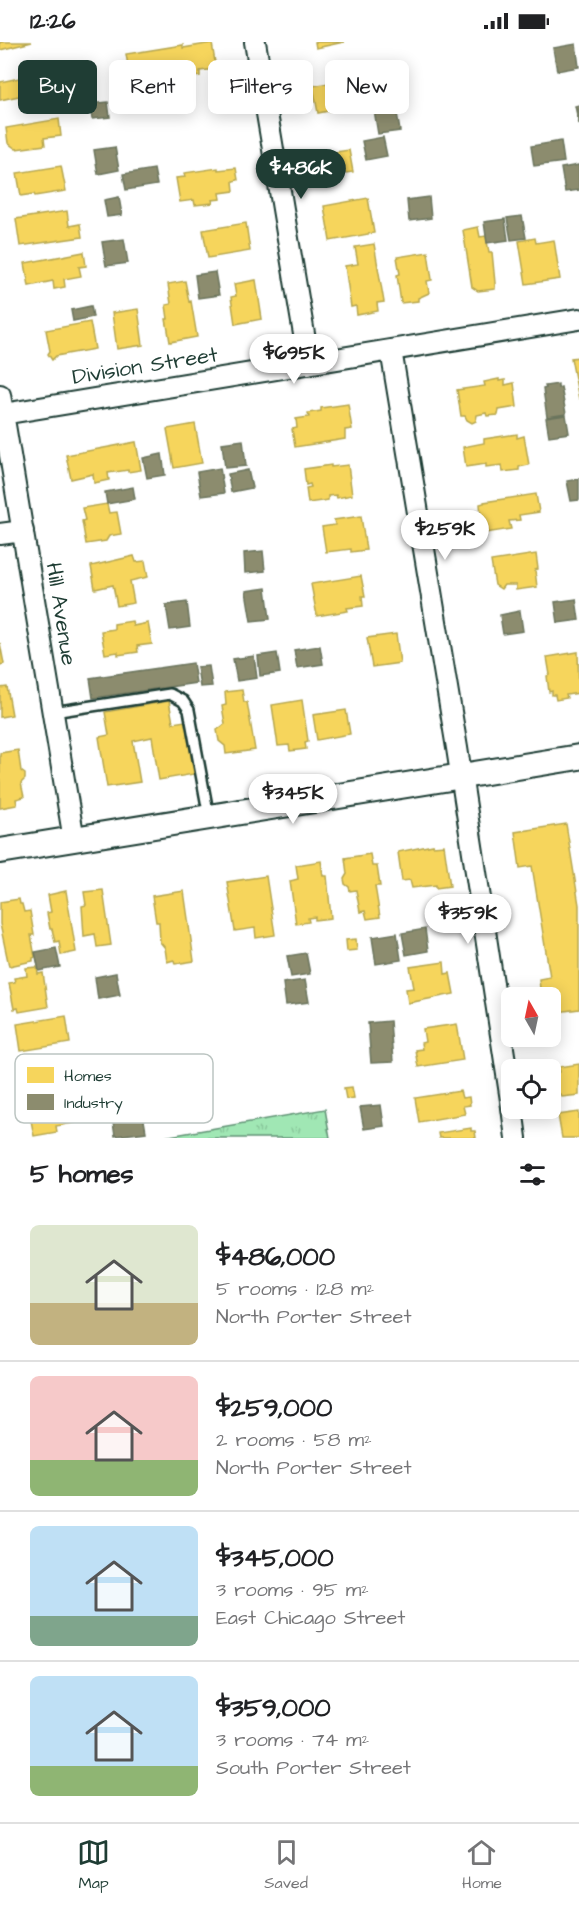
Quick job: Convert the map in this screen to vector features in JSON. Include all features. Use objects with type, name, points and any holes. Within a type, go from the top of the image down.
[{"type":"street","points":[[255,42],[309,364]]},
{"type":"street","name":"Division Street","points":[[2,405],[309,364],[579,319]]},
{"type":"street","points":[[391,350],[504,1059]]},
{"type":"street","name":"Hill Avenue","points":[[2,405],[74,840]]},
{"type":"street","points":[[0,534],[23,531]]},
{"type":"street","points":[[0,851],[579,757]]},
{"type":"street","points":[[513,1119],[516,1138]]},
{"type":"lane","points":[[53,712],[170,694],[183,701],[189,710],[210,818]]},
{"type":"green space","points":[[325,1109],[330,1138],[158,1138]]},
{"type":"building: Homes","points":[[0,42],[32,42],[0,50]]},
{"type":"building: Homes","points":[[315,42],[344,42],[316,48]]},
{"type":"building: Homes","points":[[212,43],[215,60],[208,60],[208,70],[200,71],[200,76],[196,77],[196,60],[127,60],[126,54],[183,45],[183,48]]},
{"type":"building: Homes","points":[[18,78],[18,96],[0,100],[0,82]]},
{"type":"building: Homes","points":[[325,84],[325,112],[318,113],[313,86]]},
{"type":"building: Homes","points":[[59,119],[61,136],[44,138],[45,145],[16,149],[8,143],[6,128]]},
{"type":"building: Homes","points":[[349,150],[353,172],[322,175],[320,159],[323,159],[322,154]]},
{"type":"building: Homes","points":[[61,166],[66,191],[21,196],[17,173]]},
{"type":"building: Homes","points":[[218,168],[218,170],[236,168],[238,180],[233,181],[234,191],[220,193],[221,199],[212,200],[213,203],[195,205],[194,200],[180,202],[176,178],[185,177],[184,173]]},
{"type":"building: Homes","points":[[368,198],[374,233],[330,241],[324,206]]},
{"type":"building: Homes","points":[[67,211],[69,226],[80,224],[82,237],[20,246],[16,219]]},
{"type":"building: Homes","points":[[246,223],[250,251],[208,258],[203,230]]},
{"type":"building: Homes","points":[[478,227],[480,237],[486,236],[489,252],[492,252],[495,289],[478,291],[472,287],[463,230]]},
{"type":"building: Homes","points":[[535,238],[536,243],[554,240],[560,279],[526,284],[519,241]]},
{"type":"building: Homes","points":[[374,244],[384,302],[377,303],[378,311],[357,315],[356,306],[351,307],[345,266],[358,264],[355,247]]},
{"type":"building: Homes","points":[[84,252],[86,266],[79,267],[81,276],[64,279],[65,287],[54,289],[53,281],[29,286],[25,263]]},
{"type":"building: Homes","points":[[428,252],[432,280],[427,281],[429,293],[418,298],[418,301],[401,303],[397,257]]},
{"type":"building: Homes","points":[[256,280],[262,319],[235,324],[231,297],[236,296],[234,284]]},
{"type":"building: Homes","points":[[185,281],[197,337],[170,342],[166,319],[168,319],[166,305],[171,304],[168,284]]},
{"type":"building: Homes","points":[[138,309],[143,345],[117,349],[112,313]]},
{"type":"building: Homes","points":[[90,322],[95,349],[56,356],[52,360],[48,354],[50,351],[46,330]]},
{"type":"building: Homes","points":[[579,357],[579,399],[571,358]]},
{"type":"building: Homes","points":[[499,379],[499,381],[505,380],[505,385],[514,383],[517,407],[499,410],[498,415],[487,416],[486,413],[477,415],[476,421],[472,423],[465,416],[461,416],[457,390],[485,386],[484,382]]},
{"type":"building: Homes","points":[[348,404],[352,429],[345,430],[345,439],[295,447],[292,429],[297,428],[296,419],[309,417],[308,413],[321,411],[321,408]]},
{"type":"building: Homes","points":[[195,424],[202,463],[174,468],[167,429]]},
{"type":"building: Homes","points":[[517,434],[517,438],[524,436],[529,465],[519,467],[519,470],[503,472],[502,465],[486,467],[486,464],[466,467],[463,447],[484,443],[484,439]]},
{"type":"building: Homes","points":[[136,442],[141,470],[108,473],[109,480],[94,483],[93,474],[71,479],[66,455]]},
{"type":"building: Homes","points":[[331,465],[331,467],[348,465],[352,495],[337,498],[336,495],[328,496],[328,500],[308,503],[306,488],[311,487],[310,484],[306,485],[304,469]]},
{"type":"building: Homes","points":[[536,494],[539,512],[519,515],[520,520],[509,521],[511,529],[486,533],[485,527],[480,522],[480,504]]},
{"type":"building: Homes","points":[[107,504],[109,513],[117,512],[121,534],[109,536],[106,541],[86,544],[82,508]]},
{"type":"building: Homes","points":[[361,516],[366,550],[326,552],[322,527],[335,525],[334,520]]},
{"type":"building: Homes","points":[[536,554],[537,587],[516,590],[516,585],[504,585],[501,589],[495,585],[491,561]]},
{"type":"building: Homes","points":[[134,556],[136,562],[145,561],[148,577],[130,581],[134,603],[117,606],[113,585],[95,589],[91,566]]},
{"type":"building: Homes","points":[[361,576],[365,596],[362,596],[363,606],[317,616],[311,584]]},
{"type":"building: Homes","points":[[132,621],[133,626],[148,623],[152,644],[137,646],[138,652],[105,654],[101,631],[114,629],[114,624]]},
{"type":"building: Homes","points":[[396,634],[400,663],[372,667],[367,638]]},
{"type":"building: Homes","points":[[0,643],[4,664],[0,665]]},
{"type":"building: Homes","points":[[578,652],[579,693],[566,695],[567,698],[556,700],[552,691],[549,692],[547,676],[550,675],[547,657]]},
{"type":"building: Homes","points":[[7,687],[12,715],[0,717],[0,688]]},
{"type":"building: Homes","points":[[242,690],[244,702],[247,702],[255,750],[226,754],[225,746],[219,741],[217,730],[225,724],[222,706],[226,705],[225,692]]},
{"type":"building: Homes","points":[[302,700],[308,741],[305,742],[306,749],[290,751],[289,745],[278,746],[272,705]]},
{"type":"building: Homes","points":[[169,701],[173,723],[185,721],[194,774],[159,780],[152,737],[133,741],[140,782],[107,787],[99,737],[109,735],[105,712]]},
{"type":"building: Homes","points":[[346,710],[350,734],[317,740],[313,715]]},
{"type":"building: Homes","points":[[18,750],[21,771],[25,774],[25,779],[21,783],[24,797],[16,799],[17,805],[0,808],[0,753]]},
{"type":"building: Homes","points":[[566,824],[579,905],[579,1009],[561,1011],[561,987],[540,987],[539,979],[550,977],[532,866],[520,868],[515,832]]},
{"type":"building: Homes","points":[[444,845],[450,886],[412,888],[410,880],[402,881],[398,852]]},
{"type":"building: Homes","points":[[370,854],[372,866],[377,866],[380,886],[375,886],[380,917],[367,919],[365,911],[360,912],[356,890],[350,891],[344,879],[347,874],[345,858]]},
{"type":"building: Homes","points":[[321,861],[323,876],[327,876],[331,918],[315,920],[315,917],[308,918],[309,922],[296,924],[290,881],[298,879],[296,865]]},
{"type":"building: Homes","points":[[266,876],[275,935],[256,938],[255,928],[235,931],[227,882]]},
{"type":"building: Homes","points":[[103,890],[111,945],[97,947],[95,934],[84,936],[82,906],[86,905],[84,892]]},
{"type":"building: Homes","points":[[66,891],[76,952],[61,955],[59,941],[55,942],[52,929],[50,929],[47,913],[51,912],[48,895]]},
{"type":"building: Homes","points":[[184,891],[194,961],[175,964],[174,960],[167,962],[165,948],[160,942],[159,922],[156,922],[152,896]]},
{"type":"building: Homes","points":[[19,899],[24,912],[30,911],[35,957],[33,961],[9,966],[0,924],[0,902]]},
{"type":"building: Homes","points":[[356,939],[357,950],[347,951],[346,940]]},
{"type":"building: Homes","points":[[444,962],[445,974],[450,973],[454,994],[408,1003],[406,989],[414,988],[410,967]]},
{"type":"building: Homes","points":[[37,967],[38,974],[43,973],[48,1007],[19,1012],[18,1008],[14,1009],[9,983],[15,982],[14,978],[27,976],[26,968]]},
{"type":"building: Homes","points":[[66,1016],[70,1043],[21,1051],[17,1024]]},
{"type":"building: Homes","points":[[457,1024],[463,1060],[418,1067],[415,1050],[422,1049],[421,1043],[425,1042],[423,1029]]},
{"type":"building: Homes","points":[[579,1064],[579,1095],[562,1097],[561,1067]]},
{"type":"building: Homes","points":[[352,1087],[354,1098],[346,1099],[344,1088]]},
{"type":"building: Homes","points":[[460,1091],[462,1098],[469,1097],[470,1105],[463,1106],[465,1114],[419,1122],[415,1098]]},
{"type":"building: Homes","points":[[579,1112],[579,1138],[562,1138],[559,1119],[561,1119],[561,1115]]},
{"type":"building: Homes","points":[[31,1123],[73,1123],[56,1126],[57,1132],[34,1136]]},
{"type":"building: Homes","points":[[471,1128],[471,1131],[475,1131],[476,1138],[439,1138],[438,1133]]},
{"type":"building: Industry","points":[[576,44],[579,67],[557,71],[553,48]]},
{"type":"building: Industry","points":[[108,102],[110,117],[92,119],[91,114],[97,114],[97,103]]},
{"type":"building: Industry","points":[[579,105],[579,124],[575,106]]},
{"type":"building: Industry","points":[[375,114],[397,114],[400,131],[378,134]]},
{"type":"building: Industry","points":[[383,137],[387,156],[366,160],[362,141]]},
{"type":"building: Industry","points":[[561,141],[564,162],[534,166],[531,146]]},
{"type":"building: Industry","points":[[115,147],[119,170],[98,174],[94,150]]},
{"type":"building: Industry","points":[[579,165],[579,190],[565,192],[561,168]]},
{"type":"building: Industry","points":[[154,169],[157,185],[126,190],[123,174]]},
{"type":"building: Industry","points":[[119,197],[122,215],[107,217],[104,200]]},
{"type":"building: Industry","points":[[429,197],[431,218],[409,221],[407,200]]},
{"type":"building: Industry","points":[[522,216],[526,238],[511,240],[507,218]]},
{"type":"building: Industry","points":[[505,219],[508,240],[487,243],[484,222]]},
{"type":"building: Industry","points":[[124,239],[128,263],[106,266],[102,242]]},
{"type":"building: Industry","points":[[215,272],[219,295],[198,298],[195,275]]},
{"type":"building: Industry","points":[[91,306],[93,317],[73,321],[71,310]]},
{"type":"building: Industry","points":[[558,384],[558,388],[561,387],[566,414],[547,417],[543,389],[546,388],[545,386]]},
{"type":"building: Industry","points":[[566,415],[569,433],[549,436],[546,418]]},
{"type":"building: Industry","points":[[243,440],[246,466],[225,468],[222,443]]},
{"type":"building: Industry","points":[[162,454],[165,475],[147,478],[143,458]]},
{"type":"building: Industry","points":[[220,468],[224,493],[201,496],[197,472]]},
{"type":"building: Industry","points":[[248,470],[252,488],[231,492],[228,474]]},
{"type":"building: Industry","points":[[579,479],[579,500],[571,501],[567,481]]},
{"type":"building: Industry","points":[[133,487],[135,499],[107,504],[105,492]]},
{"type":"building: Industry","points":[[263,551],[265,571],[245,573],[244,553]]},
{"type":"building: Industry","points":[[266,588],[270,619],[251,621],[246,591]]},
{"type":"building: Industry","points":[[576,599],[579,620],[558,623],[555,602]]},
{"type":"building: Industry","points":[[187,602],[190,627],[170,630],[166,605]]},
{"type":"building: Industry","points":[[520,611],[523,631],[503,634],[500,615]]},
{"type":"building: Industry","points":[[320,646],[323,664],[297,668],[294,650]]},
{"type":"building: Industry","points":[[277,653],[280,673],[260,676],[258,656]]},
{"type":"building: Industry","points":[[254,656],[257,678],[237,681],[233,659]]},
{"type":"building: Industry","points":[[193,663],[196,683],[93,698],[90,678]]},
{"type":"building: Industry","points":[[209,666],[212,686],[200,687],[197,667]]},
{"type":"building: Industry","points":[[425,929],[428,951],[406,955],[402,933]]},
{"type":"building: Industry","points":[[397,933],[401,960],[376,964],[372,937]]},
{"type":"building: Industry","points":[[56,948],[60,967],[39,971],[35,952]]},
{"type":"building: Industry","points":[[306,953],[310,974],[291,977],[287,956]]},
{"type":"building: Industry","points":[[116,973],[120,995],[98,999],[95,977]]},
{"type":"building: Industry","points":[[305,980],[309,1002],[286,1005],[283,983]]},
{"type":"building: Industry","points":[[390,1021],[393,1062],[371,1063],[368,1023]]},
{"type":"building: Industry","points":[[381,1105],[384,1126],[364,1129],[360,1107]]},
{"type":"building: Industry","points":[[113,1123],[144,1123],[146,1132],[115,1136]]}]
